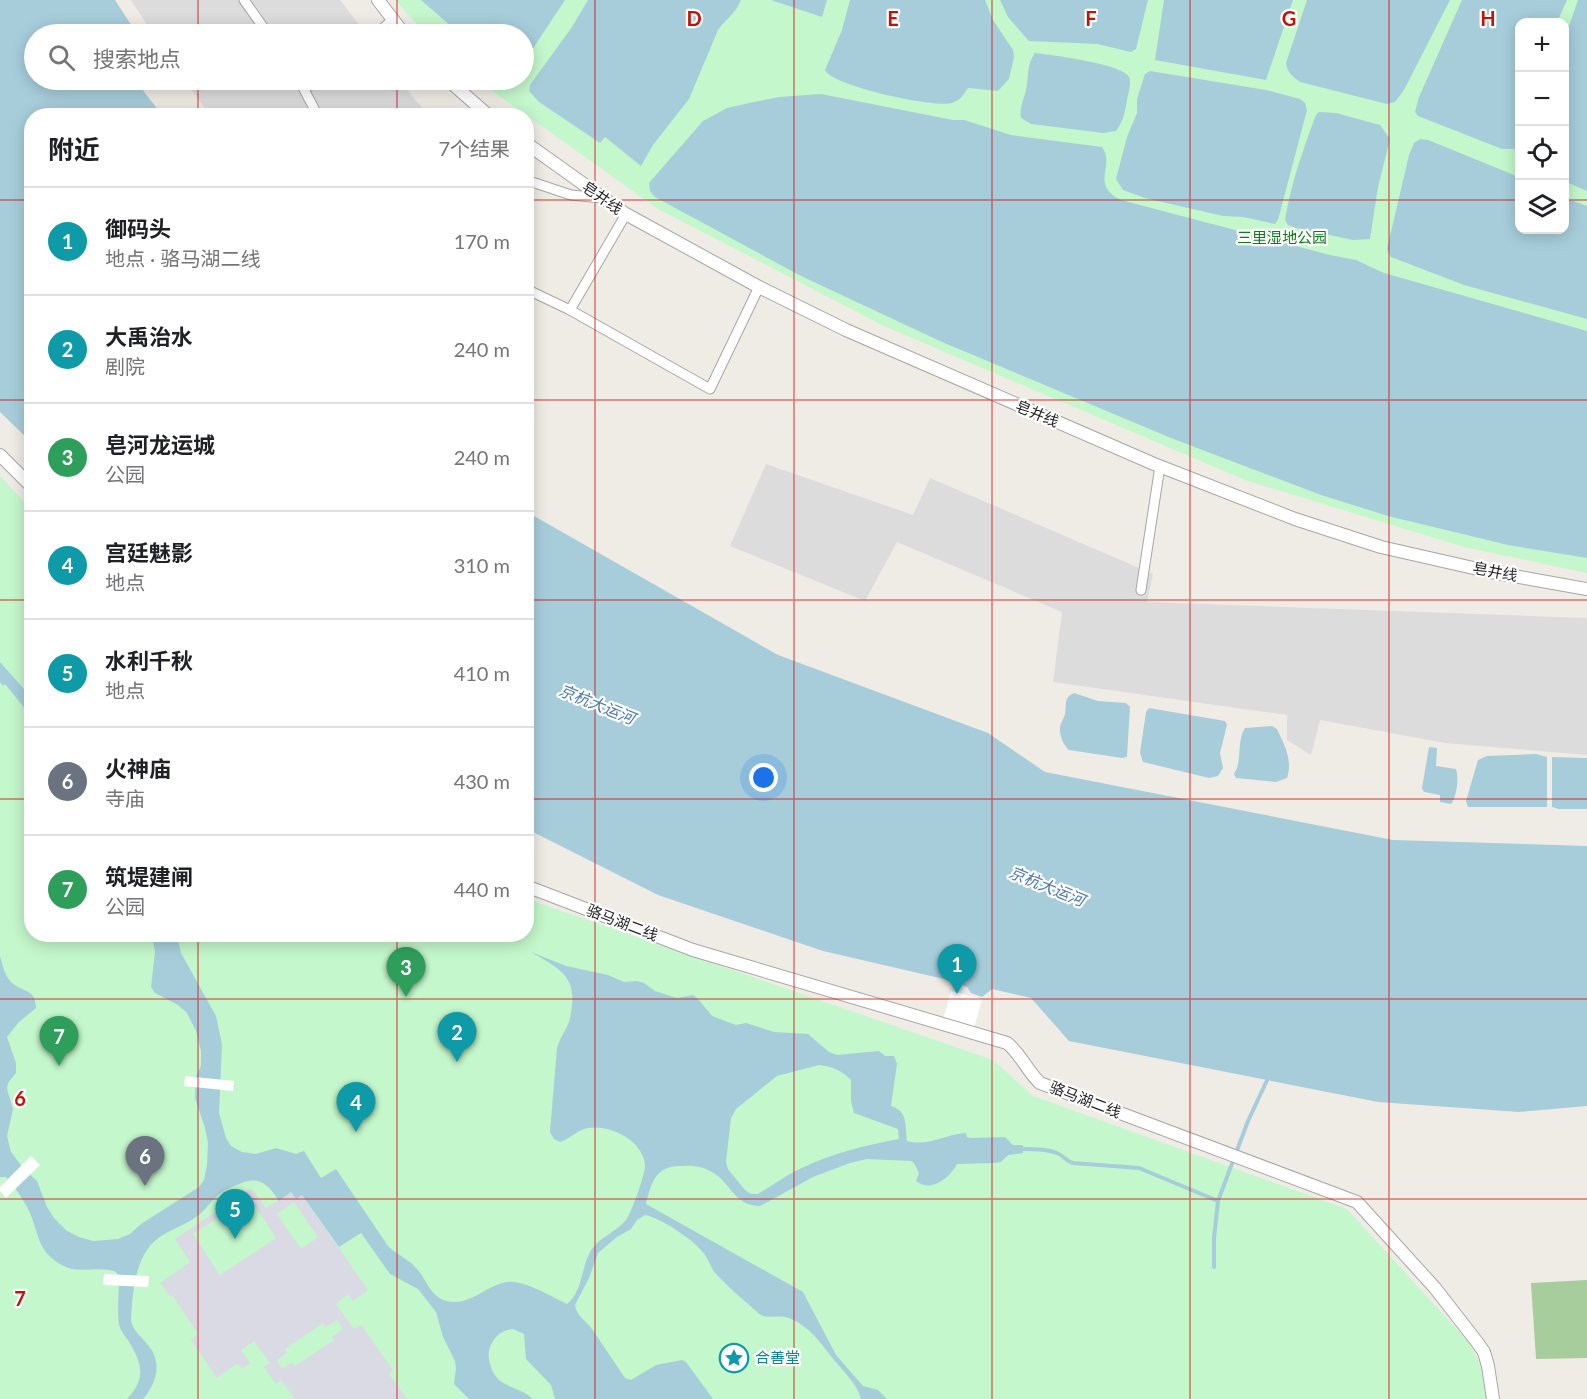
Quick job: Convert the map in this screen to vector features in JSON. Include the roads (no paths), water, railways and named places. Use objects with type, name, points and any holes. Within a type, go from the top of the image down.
[{"type":"street","points":[[244,0],[261,24]]},
{"type":"street","points":[[378,0],[395,24]]},
{"type":"street","points":[[388,24],[392,20]]},
{"type":"street","points":[[305,90],[314,108]]},
{"type":"street","points":[[459,90],[480,108]]},
{"type":"street","name":"皂井线","points":[[534,149],[626,214],[759,286],[846,330],[1160,466],[1295,519],[1381,547],[1491,572],[1587,589]]},
{"type":"street","points":[[534,183],[571,195],[603,198]]},
{"type":"street","points":[[570,310],[626,214]]},
{"type":"street","points":[[534,294],[570,310],[710,389],[759,286]]},
{"type":"street","points":[[0,455],[24,479]]},
{"type":"street","points":[[1141,590],[1160,466]]},
{"type":"street","name":"骆马湖二线","points":[[534,889],[693,950],[1007,1043],[1015,1049],[1029,1071],[1041,1083],[1357,1202],[1435,1288],[1478,1342],[1488,1366],[1493,1399]]},
{"type":"water","points":[[0,0],[115,0],[131,24],[24,24],[24,90],[143,90],[157,108],[24,108],[24,435],[0,412]]},
{"type":"water","points":[[421,0],[565,0],[534,47],[534,24],[449,24]]},
{"type":"water","points":[[588,0],[741,0],[718,30],[689,99],[653,145],[641,166],[605,137],[600,143],[539,102],[529,91],[534,90],[534,79],[572,27]]},
{"type":"water","points":[[771,0],[827,0],[822,17]]},
{"type":"water","points":[[850,0],[985,0],[993,20],[1013,50],[1014,57],[1009,79],[998,91],[968,88],[958,100],[941,104],[905,99],[845,83],[825,70],[842,30]]},
{"type":"water","points":[[1000,0],[1148,0],[1136,49],[1131,52],[1097,44],[1029,41],[1008,17]]},
{"type":"water","points":[[1164,0],[1293,0],[1266,80],[1155,60]]},
{"type":"water","points":[[1307,0],[1450,0],[1404,90],[1395,102],[1387,104],[1300,82],[1291,74],[1286,63]]},
{"type":"water","points":[[1462,0],[1567,0],[1559,18],[1515,18],[1515,149],[1502,149],[1418,116],[1415,112],[1419,97]]},
{"type":"water","points":[[1578,0],[1587,0],[1587,191],[1569,183],[1569,26]]},
{"type":"water","points":[[1035,53],[1101,64],[1124,72],[1130,79],[1130,85],[1124,113],[1116,131],[1103,133],[1031,124],[1021,118],[1029,67]]},
{"type":"water","points":[[1150,71],[1266,90],[1300,99],[1305,103],[1307,110],[1278,220],[1275,224],[1243,217],[1223,216],[1145,198],[1123,190],[1116,179],[1127,137],[1137,113],[1137,99],[1145,74]]},
{"type":"water","points":[[821,94],[953,120],[964,120],[1011,135],[1102,147],[1106,154],[1106,188],[1121,200],[1356,260],[1384,273],[1587,331],[1587,558],[1508,545],[1388,516],[1321,495],[1171,438],[942,342],[801,276],[655,197],[650,191],[649,183],[703,121],[727,108],[779,97]]},
{"type":"water","points":[[1319,112],[1336,113],[1380,125],[1390,139],[1378,187],[1370,239],[1353,240],[1296,228],[1288,225],[1285,220],[1298,167]]},
{"type":"water","points":[[1420,139],[1428,140],[1515,175],[1515,234],[1569,234],[1569,199],[1587,206],[1587,319],[1464,285],[1391,257],[1387,249],[1409,155],[1414,143]]},
{"type":"water","name":"京杭大运河","points":[[534,516],[778,655],[988,733],[1045,772],[1393,840],[1587,846],[1587,1106],[1519,1112],[1378,1102],[1069,1041],[1031,998],[992,989],[982,997],[971,993],[967,987],[944,979],[823,951],[658,895],[534,833]]},
{"type":"water","points":[[0,662],[24,689],[24,707],[5,684],[3,686],[0,682]]},
{"type":"water","points":[[1074,693],[1098,701],[1126,703],[1130,707],[1127,757],[1067,748],[1061,737],[1060,726],[1065,714],[1067,699]]},
{"type":"water","points":[[1149,708],[1225,721],[1227,725],[1220,753],[1223,768],[1218,776],[1209,778],[1143,762],[1140,753],[1146,712]]},
{"type":"water","points":[[1272,726],[1277,729],[1287,752],[1289,771],[1287,778],[1276,782],[1236,778],[1234,774],[1245,728]]},
{"type":"water","points":[[1429,747],[1437,748],[1436,766],[1456,769],[1457,787],[1451,804],[1440,802],[1440,795],[1424,792],[1422,788]]},
{"type":"water","points":[[1536,754],[1547,757],[1547,807],[1468,807],[1466,801],[1478,760],[1487,756]]},
{"type":"water","points":[[1552,757],[1587,758],[1587,809],[1552,807]]},
{"type":"water","points":[[153,942],[179,942],[181,953],[216,1016],[222,1044],[219,1113],[226,1138],[231,1146],[242,1152],[256,1154],[276,1148],[296,1154],[304,1151],[321,1178],[336,1169],[388,1246],[414,1266],[437,1296],[447,1301],[463,1301],[500,1284],[515,1282],[567,1304],[579,1286],[591,1250],[626,1220],[643,1176],[645,1164],[643,1155],[631,1141],[615,1131],[597,1127],[588,1128],[560,1142],[554,1139],[550,1132],[557,1048],[569,1022],[572,993],[566,976],[531,952],[566,966],[608,975],[624,982],[644,983],[655,991],[677,998],[693,995],[712,1016],[736,1025],[746,1023],[774,1032],[808,1034],[829,1052],[837,1055],[879,1051],[885,1056],[894,1056],[897,1064],[891,1106],[903,1115],[907,1141],[923,1142],[966,1133],[967,1137],[971,1138],[1005,1137],[1013,1145],[1023,1145],[1023,1153],[1008,1155],[1001,1162],[995,1163],[957,1164],[945,1179],[934,1185],[916,1181],[919,1173],[911,1161],[867,1159],[813,1177],[760,1206],[739,1199],[721,1178],[702,1168],[689,1166],[665,1169],[652,1183],[646,1204],[803,1292],[836,1355],[863,1386],[878,1390],[887,1399],[861,1399],[857,1388],[810,1331],[789,1318],[765,1316],[758,1313],[717,1275],[705,1255],[694,1243],[669,1225],[645,1215],[637,1220],[631,1229],[598,1253],[589,1278],[575,1305],[576,1309],[625,1378],[631,1380],[656,1365],[682,1360],[686,1362],[713,1399],[555,1399],[551,1385],[526,1359],[524,1334],[513,1329],[500,1334],[493,1341],[489,1352],[490,1364],[497,1378],[533,1399],[469,1399],[454,1384],[455,1361],[443,1337],[436,1312],[418,1289],[390,1274],[361,1233],[339,1247],[302,1195],[296,1199],[291,1192],[279,1201],[267,1186],[252,1180],[220,1193],[199,1215],[157,1239],[147,1250],[134,1284],[131,1321],[152,1351],[156,1372],[152,1386],[143,1399],[127,1399],[138,1384],[140,1370],[137,1356],[119,1324],[119,1277],[116,1272],[110,1270],[72,1269],[48,1255],[20,1195],[6,1177],[0,1177],[0,956],[9,979],[32,995],[36,1008],[18,1023],[7,1037],[16,1063],[16,1073],[8,1083],[7,1089],[13,1109],[7,1136],[11,1152],[37,1181],[54,1218],[67,1231],[93,1241],[118,1239],[130,1234],[141,1224],[199,1187],[204,1180],[208,1143],[195,1098],[196,1076],[201,1066],[201,1051],[196,1031],[187,1013],[178,1005],[155,993],[151,987],[155,952]],"holes":[[[819,1065],[833,1068],[851,1080],[851,1101],[854,1113],[898,1129],[899,1139],[827,1158],[792,1173],[758,1194],[751,1194],[745,1190],[728,1169],[726,1162],[731,1118],[736,1109],[777,1076]]]},
{"type":"waterway","points":[[1023,1149],[1053,1152],[1073,1163],[1139,1168],[1218,1201],[1248,1121],[1269,1076]]},
{"type":"waterway","points":[[1214,1267],[1218,1201]]},
{"type":"place","name":"御码头","points":[[957,994]]},
{"type":"place","name":"皂河龙运城","points":[[406,997]]},
{"type":"place","name":"大禹治水","points":[[457,1062]]},
{"type":"place","name":"筑堤建闸","points":[[59,1066]]},
{"type":"place","name":"宫廷魅影","points":[[356,1132]]},
{"type":"place","name":"火神庙","points":[[145,1186]]},
{"type":"place","name":"水利千秋","points":[[235,1239]]},
{"type":"place","name":"合善堂","points":[[734,1358]]},
{"type":"park label","name":"三里湿地公园","points":[[1282,238]]}]
